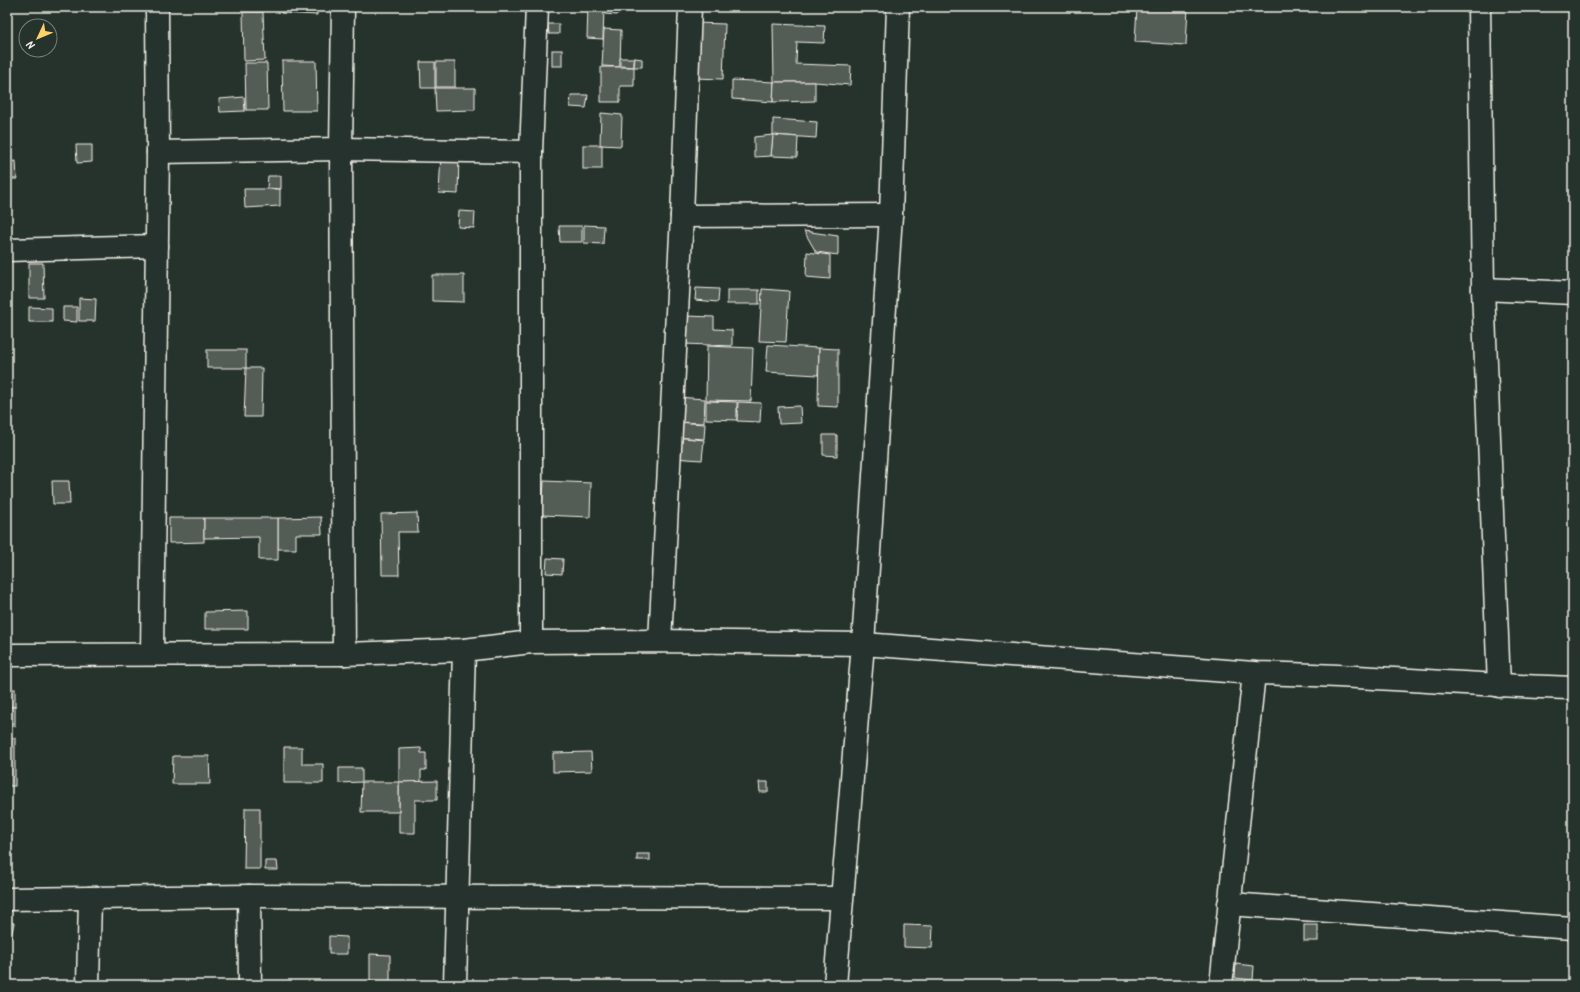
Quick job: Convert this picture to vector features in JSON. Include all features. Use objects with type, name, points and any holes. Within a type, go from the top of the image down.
[{"type":"street","points":[[152,653],[158,152],[157,7]]},
{"type":"street","points":[[343,7],[341,149],[344,654]]},
{"type":"street","points":[[531,642],[531,152],[537,7]]},
{"type":"street","points":[[660,641],[682,216],[690,7]]},
{"type":"street","points":[[835,985],[863,644],[891,215],[898,7]]},
{"type":"street","points":[[1480,7],[1483,289],[1499,686]]},
{"type":"street","points":[[158,152],[341,149],[531,152]]},
{"type":"street","points":[[682,216],[891,215]]},
{"type":"street","points":[[7,250],[157,246]]},
{"type":"street","points":[[1483,289],[1573,293]]},
{"type":"street","points":[[7,655],[152,653],[344,654],[464,650],[531,642],[660,641],[863,644],[1254,673],[1499,686],[1573,688]]},
{"type":"street","points":[[455,985],[456,897],[464,650]]},
{"type":"street","points":[[1221,985],[1254,673]]},
{"type":"street","points":[[7,899],[249,896],[842,898]]},
{"type":"street","points":[[249,896],[250,985]]},
{"type":"street","points":[[88,985],[90,898]]},
{"type":"street","points":[[1229,904],[1573,928]]},
{"type":"building","points":[[282,7],[317,7],[317,15],[281,13]]},
{"type":"building","points":[[588,7],[604,7],[603,39],[587,38]]},
{"type":"building","points":[[605,7],[617,7],[617,15],[605,14]]},
{"type":"building","points":[[1137,7],[1188,7],[1186,45],[1135,42]]},
{"type":"building","points":[[243,12],[263,12],[265,60],[244,61]]},
{"type":"building","points":[[695,23],[725,24],[723,79],[694,78]]},
{"type":"building","points":[[548,24],[559,24],[559,34],[549,34]]},
{"type":"building","points":[[773,24],[825,26],[824,43],[797,42],[796,64],[851,66],[850,85],[815,82],[774,82]]},
{"type":"building","points":[[604,29],[621,30],[620,67],[602,66]]},
{"type":"building","points":[[552,50],[562,50],[562,66],[552,66]]},
{"type":"building","points":[[620,58],[634,58],[634,67],[620,66]]},
{"type":"building","points":[[635,58],[642,59],[642,67],[634,67]]},
{"type":"building","points":[[282,61],[316,61],[317,111],[283,111]]},
{"type":"building","points":[[420,62],[435,62],[435,88],[421,88]]},
{"type":"building","points":[[436,62],[455,62],[455,87],[436,87]]},
{"type":"building","points":[[245,63],[267,63],[268,110],[246,110]]},
{"type":"building","points":[[601,67],[634,67],[634,86],[620,86],[620,102],[601,102]]},
{"type":"building","points":[[732,80],[774,82],[773,102],[732,99]]},
{"type":"building","points":[[774,82],[815,82],[815,101],[773,102]]},
{"type":"building","points":[[435,88],[475,88],[475,110],[436,111]]},
{"type":"building","points":[[571,95],[588,95],[586,108],[570,107]]},
{"type":"building","points":[[244,97],[245,111],[220,112],[219,99]]},
{"type":"building","points":[[601,113],[622,115],[621,146],[600,145]]},
{"type":"building","points":[[773,119],[817,122],[816,138],[773,135]]},
{"type":"building","points":[[773,135],[798,137],[797,157],[771,156]]},
{"type":"building","points":[[773,135],[771,156],[754,157],[754,137]]},
{"type":"building","points":[[76,145],[92,145],[92,162],[77,163]]},
{"type":"building","points":[[583,145],[602,145],[602,169],[583,169]]},
{"type":"building","points":[[441,154],[459,155],[458,194],[439,193]]},
{"type":"building","points":[[16,161],[17,179],[7,179],[7,162]]},
{"type":"building","points":[[268,176],[281,176],[281,189],[267,188]]},
{"type":"building","points":[[244,189],[280,189],[280,206],[245,208]]},
{"type":"building","points":[[459,211],[475,212],[474,228],[458,227]]},
{"type":"building","points":[[584,225],[604,226],[603,244],[584,243]]},
{"type":"building","points":[[559,226],[582,226],[582,242],[560,242]]},
{"type":"building","points":[[804,231],[838,236],[838,255],[816,252]]},
{"type":"building","points":[[807,252],[830,255],[830,279],[806,277]]},
{"type":"building","points":[[29,263],[43,263],[44,298],[29,298]]},
{"type":"building","points":[[432,275],[464,275],[464,302],[432,301]]},
{"type":"building","points":[[696,288],[719,289],[718,302],[695,300]]},
{"type":"building","points":[[762,289],[789,291],[786,342],[759,341]]},
{"type":"building","points":[[727,290],[759,290],[759,304],[727,304]]},
{"type":"building","points":[[79,298],[96,299],[95,321],[79,321]]},
{"type":"building","points":[[29,307],[52,308],[52,322],[29,322]]},
{"type":"building","points":[[63,307],[77,307],[77,322],[63,321]]},
{"type":"building","points":[[686,316],[714,317],[714,329],[732,330],[732,346],[685,344]]},
{"type":"building","points":[[768,345],[819,348],[818,375],[766,372]]},
{"type":"building","points":[[707,346],[753,348],[751,401],[706,400]]},
{"type":"building","points":[[819,348],[838,349],[838,407],[818,406]]},
{"type":"building","points":[[207,350],[246,350],[246,368],[207,368]]},
{"type":"building","points":[[246,368],[262,368],[261,417],[244,417]]},
{"type":"building","points":[[676,397],[705,399],[704,423],[675,422]]},
{"type":"building","points":[[706,401],[737,402],[737,420],[706,419]]},
{"type":"building","points":[[738,402],[761,403],[760,422],[737,421]]},
{"type":"building","points":[[800,406],[801,423],[779,424],[778,407]]},
{"type":"building","points":[[676,422],[705,424],[704,439],[674,437]]},
{"type":"building","points":[[823,435],[837,435],[837,456],[823,455]]},
{"type":"building","points":[[675,437],[704,440],[702,460],[673,458]]},
{"type":"building","points":[[52,481],[69,481],[70,504],[53,504]]},
{"type":"building","points":[[544,481],[591,483],[590,517],[542,515]]},
{"type":"building","points":[[417,513],[418,532],[398,532],[399,575],[382,575],[381,514]]},
{"type":"building","points":[[321,517],[322,534],[296,534],[296,549],[278,549],[278,518]]},
{"type":"building","points":[[169,518],[204,518],[204,542],[169,543]]},
{"type":"building","points":[[204,518],[278,518],[278,560],[259,560],[259,537],[204,538]]},
{"type":"building","points":[[547,558],[563,559],[562,574],[546,573]]},
{"type":"building","points":[[248,611],[248,629],[205,629],[205,612]]},
{"type":"building","points":[[7,689],[15,689],[15,707],[7,707]]},
{"type":"building","points":[[7,707],[15,707],[15,726],[7,726]]},
{"type":"building","points":[[7,738],[15,738],[15,786],[7,786]]},
{"type":"building","points":[[284,747],[302,747],[302,764],[323,764],[323,783],[284,783]]},
{"type":"building","points":[[421,748],[421,753],[426,753],[426,770],[421,770],[421,782],[399,782],[399,749]]},
{"type":"building","points":[[591,752],[592,771],[553,772],[553,753]]},
{"type":"building","points":[[173,756],[209,756],[210,784],[172,784]]},
{"type":"building","points":[[339,768],[362,768],[362,782],[339,783]]},
{"type":"building","points":[[437,781],[437,800],[415,800],[415,833],[399,833],[399,782]]},
{"type":"building","points":[[362,782],[399,782],[399,812],[361,812]]},
{"type":"building","points":[[759,782],[768,782],[768,792],[760,792]]},
{"type":"building","points":[[245,808],[260,808],[260,869],[244,869]]},
{"type":"building","points":[[637,854],[650,854],[650,860],[637,860]]},
{"type":"building","points":[[265,861],[277,861],[278,870],[265,870]]},
{"type":"building","points":[[7,922],[14,923],[11,938],[7,937]]},
{"type":"building","points":[[904,925],[933,926],[932,948],[904,947]]},
{"type":"building","points":[[1304,925],[1318,925],[1318,941],[1304,941]]},
{"type":"building","points":[[329,936],[347,937],[347,954],[329,954]]},
{"type":"building","points":[[370,954],[390,955],[390,985],[370,985]]},
{"type":"building","points":[[1236,964],[1254,966],[1253,980],[1235,978]]}]
